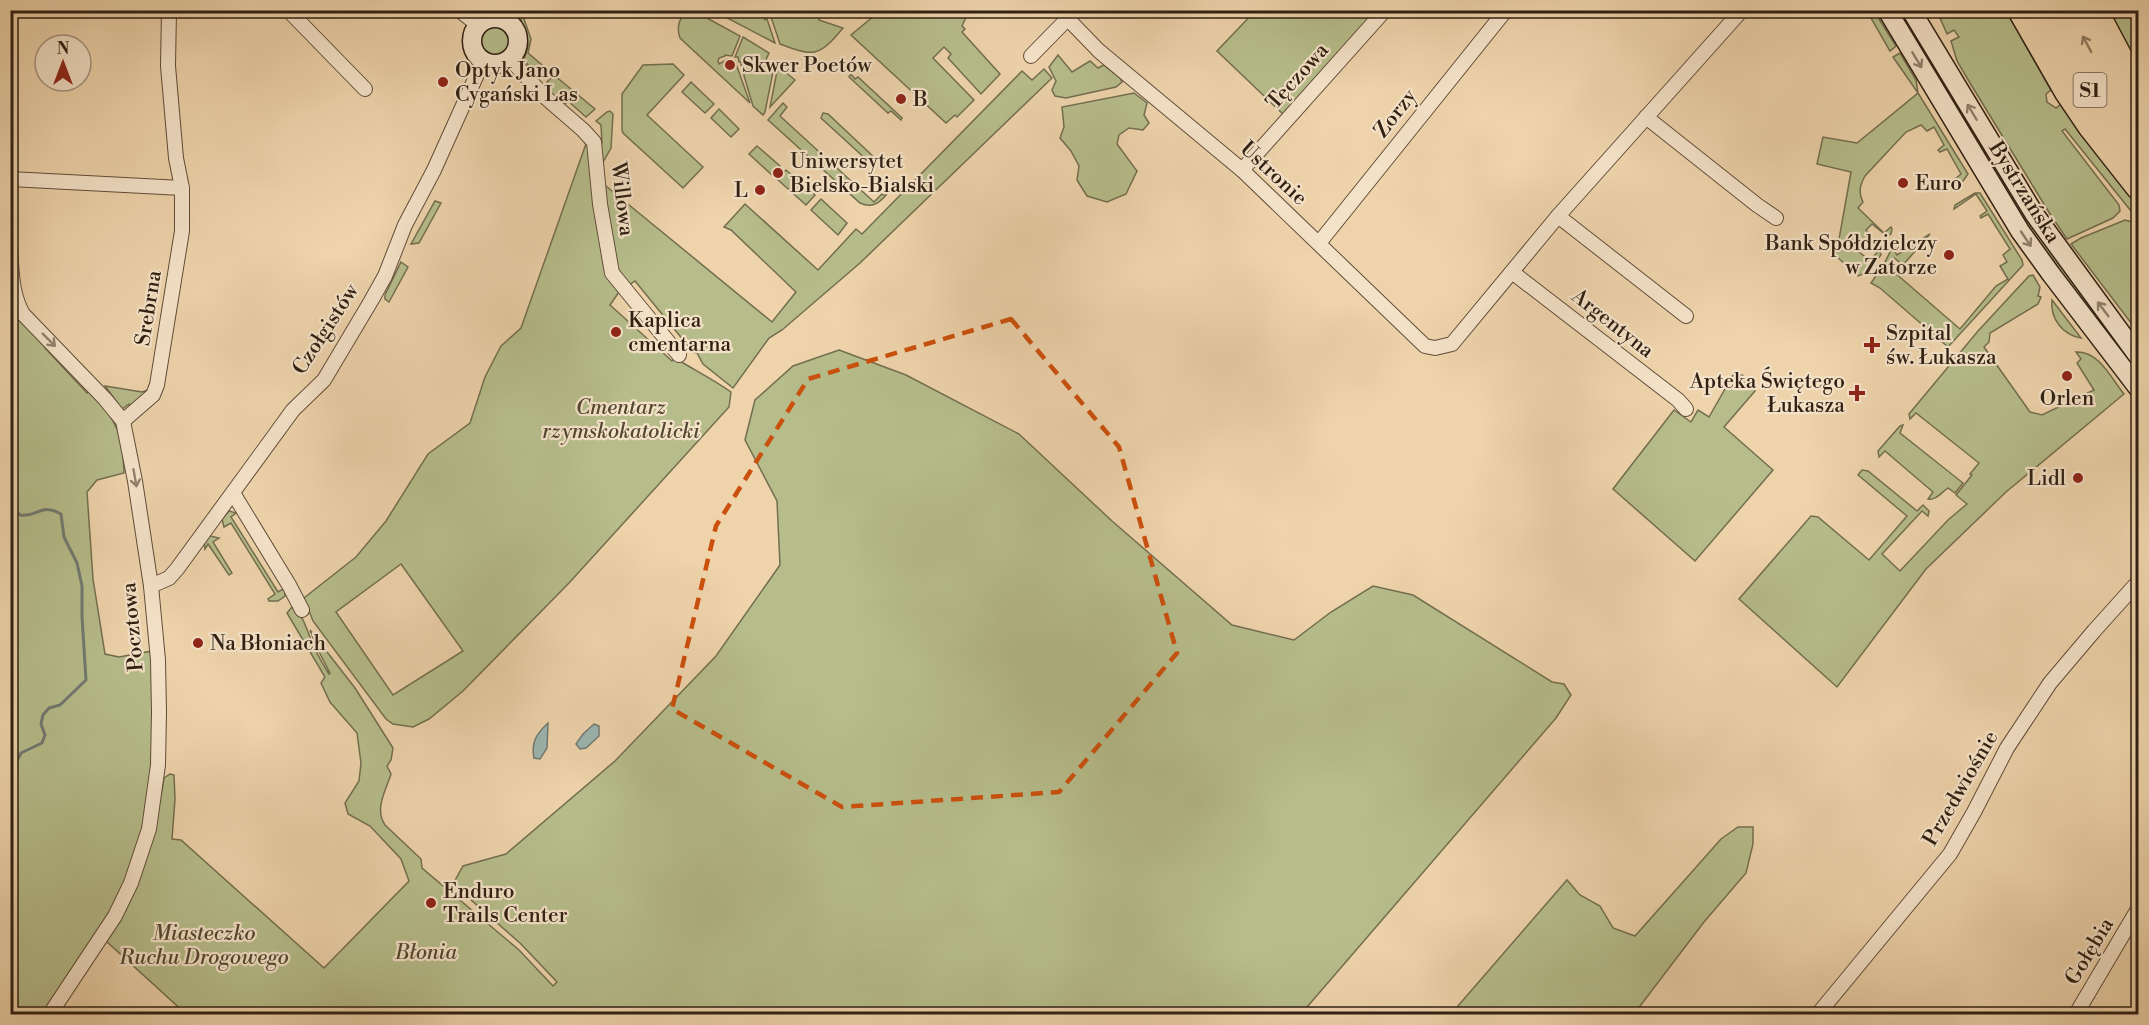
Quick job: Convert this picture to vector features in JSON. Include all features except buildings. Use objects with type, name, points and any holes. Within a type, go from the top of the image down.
[{"type":"highway","points":[[2020,10],[2067,92],[2090,126],[2139,187]]},
{"type":"highway","name":"S1","points":[[2042,10],[2139,168]]},
{"type":"highway","name":"S1","points":[[2070,10],[2094,56],[2139,130]]},
{"type":"highway","points":[[2095,10],[2139,91]]},
{"type":"main road","name":"Bystrzańska","points":[[1887,10],[1987,177],[2039,258],[2139,388]]},
{"type":"main road","name":"Bystrzańska","points":[[1911,10],[2004,166],[2057,248],[2139,356]]},
{"type":"main road","points":[[504,15],[517,31],[519,43],[514,54],[510,59],[497,64],[483,61],[475,53],[472,38],[478,25],[488,18],[504,15]]},
{"type":"main road","points":[[1987,177],[2004,166]]},
{"type":"street","name":"Srebrna","points":[[123,421],[153,395],[157,385],[182,231],[182,188],[176,158],[170,100],[168,10]]},
{"type":"street","points":[[288,10],[365,89]]},
{"type":"street","points":[[459,10],[478,25]]},
{"type":"street","name":"Tęczowa","points":[[1242,170],[1385,10]]},
{"type":"street","name":"Zorzy","points":[[1319,243],[1506,10]]},
{"type":"street","points":[[1512,272],[1558,216],[1742,10]]},
{"type":"street","points":[[1031,56],[1072,15]]},
{"type":"street","name":"Ustronie","points":[[1072,15],[1099,51],[1242,170],[1425,346],[1435,348],[1452,344],[1512,272]]},
{"type":"street","name":"Willowa","points":[[510,59],[545,97],[594,142],[600,204],[612,273],[679,355]]},
{"type":"street","name":"Czołgistów","points":[[151,586],[169,578],[177,569],[293,410],[324,380],[385,276],[405,225],[434,171],[483,61]]},
{"type":"street","points":[[1646,117],[1776,218]]},
{"type":"street","points":[[10,178],[182,188]]},
{"type":"street","points":[[1558,216],[1686,316]]},
{"type":"street","name":"Pocztowa","points":[[10,252],[14,289],[23,314],[105,399],[123,421],[135,481],[156,636],[159,712],[158,765],[149,829],[131,883],[115,916],[50,1014]]},
{"type":"street","name":"Argentyna","points":[[1512,272],[1678,400],[1686,409]]},
{"type":"street","points":[[233,493],[302,610]]},
{"type":"street","name":"Przedwiośnie","points":[[1818,1014],[1856,965],[1950,854],[2007,747],[2039,698],[2070,658],[2139,582]]},
{"type":"street","name":"Gołębia","points":[[2076,1014],[2139,909]]},
{"type":"highlighted area","points":[[1011,319],[1119,447],[1177,653],[1059,792],[842,807],[672,709],[716,526],[808,379]]},
{"type":"green space","points":[[522,11],[529,11],[524,19],[531,39],[528,53],[548,70],[540,78],[530,73],[532,70],[524,60],[528,45],[521,21]]},
{"type":"green space","points":[[691,11],[740,36],[732,56],[725,55],[718,61],[719,64],[728,59],[735,61],[750,103],[680,38],[679,22]]},
{"type":"green space","points":[[714,11],[764,11],[766,18],[764,20],[767,19],[775,43]]},
{"type":"green space","points":[[769,11],[822,11],[819,20],[843,28],[828,45],[821,49],[815,52],[801,51],[780,44]]},
{"type":"green space","points":[[880,11],[969,11],[962,26],[965,29],[962,32],[1000,74],[981,94],[948,58],[951,54],[944,47],[933,58],[974,100],[957,117],[955,115],[946,123],[851,35]]},
{"type":"green space","points":[[1255,11],[1381,11],[1285,116],[1217,51]]},
{"type":"green space","points":[[1867,11],[1874,11],[1896,46],[1890,51]]},
{"type":"green space","points":[[1896,11],[1902,11],[1986,151],[1985,154]]},
{"type":"green space","points":[[1937,11],[2006,11],[2051,90],[2046,94],[2047,102],[2056,108],[2061,104],[2138,206],[2138,225],[2131,211],[2065,129],[2062,131],[2119,205],[2120,211],[2113,218],[2067,239],[1957,61],[1951,41],[1959,37],[1954,30],[1947,34]]},
{"type":"green space","points":[[2104,11],[2138,11],[2138,76]]},
{"type":"green space","points":[[495,27],[505,31],[509,41],[505,51],[495,55],[485,51],[481,41],[485,31]]},
{"type":"green space","points":[[743,37],[769,53],[766,60],[774,67],[763,115],[753,106],[741,62],[738,57],[735,57]]},
{"type":"green space","points":[[1900,53],[1916,80],[1918,93],[1893,57]]},
{"type":"green space","points":[[1058,55],[1072,72],[1090,61],[1098,68],[1104,65],[1122,82],[1116,87],[1066,98],[1055,96],[1052,90],[1056,81],[1049,67]]},
{"type":"green space","points":[[673,64],[684,75],[647,115],[703,167],[683,188],[622,130],[622,94],[643,65]]},
{"type":"green space","points":[[778,66],[795,80],[770,107]]},
{"type":"green space","points":[[1044,69],[1052,78],[860,263],[782,330],[769,338],[733,388],[703,364],[697,353],[693,352],[635,281],[629,285],[615,273],[601,182],[772,322],[796,292],[731,230],[724,227],[745,204],[818,270],[856,229],[862,234],[1022,71],[1032,80]]},
{"type":"green space","points":[[851,74],[855,79],[858,77],[902,118],[901,120],[891,111],[888,113],[849,77]]},
{"type":"green space","points":[[554,75],[595,109],[586,117],[568,101],[563,106],[548,92],[547,82]]},
{"type":"green space","points":[[691,82],[714,104],[705,113],[682,92]]},
{"type":"green space","points":[[1134,93],[1147,103],[1144,115],[1149,123],[1143,130],[1129,128],[1119,135],[1117,144],[1137,171],[1126,194],[1107,202],[1087,196],[1077,180],[1079,166],[1071,151],[1060,138],[1064,127],[1062,107]]},
{"type":"green space","points":[[1918,93],[1968,174],[1963,181],[1958,182],[1955,179],[1961,174],[1947,149],[1940,152],[1938,150],[1944,145],[1934,127],[1927,131],[1921,125],[1906,132],[1862,182],[1860,192],[1863,202],[1858,208],[1884,233],[1891,227],[1892,229],[1891,234],[1887,236],[1872,224],[1866,230],[1870,235],[1858,251],[1870,261],[1879,250],[1881,255],[1868,272],[1858,276],[1836,256],[1851,172],[1817,164],[1823,137],[1857,143]]},
{"type":"green space","points":[[783,103],[787,107],[780,116],[874,202],[891,189],[874,205],[860,203],[768,120]]},
{"type":"green space","points":[[719,109],[739,129],[731,137],[711,118]]},
{"type":"green space","points":[[610,111],[613,114],[611,148],[602,164],[601,181],[598,145],[602,143],[601,125],[596,121]]},
{"type":"green space","points":[[823,113],[828,114],[877,160],[874,163],[870,159],[868,161],[821,118]]},
{"type":"green space","name":"Cmentarz rzymskokatolicki","points":[[587,141],[621,289],[610,305],[672,361],[675,358],[731,392],[729,407],[569,583],[463,691],[429,719],[413,727],[393,724],[386,719],[313,621],[304,598],[356,557],[386,521],[428,454],[470,423],[485,377],[501,346],[521,328]],"holes":[[[401,564],[463,651],[393,695],[336,612]]]},
{"type":"green space","points":[[757,146],[780,166],[772,175],[749,154]]},
{"type":"green space","points":[[786,170],[815,195],[806,205],[777,179]]},
{"type":"green space","points":[[2006,184],[2065,271],[2138,367],[2138,378],[2031,235],[2003,187]]},
{"type":"green space","points":[[1975,193],[1980,193],[2023,265],[1948,347],[1880,288],[1871,283],[1892,248],[1897,255],[1930,234],[1903,265],[1894,258],[1887,266],[1960,329],[1996,286],[2008,279],[2000,266],[2007,262],[2003,255],[2010,249],[1988,214],[1981,218],[1980,216],[1987,211],[1976,194],[1954,209],[1955,205]]},
{"type":"green space","points":[[821,199],[847,223],[838,235],[811,210]]},
{"type":"green space","points":[[435,201],[441,203],[419,243],[411,244]]},
{"type":"green space","points":[[2125,220],[2132,222],[2138,232],[2138,332],[2071,244]]},
{"type":"green space","points":[[401,262],[408,267],[389,302],[385,299],[385,295]]},
{"type":"green space","points":[[2033,275],[2040,287],[2038,296],[2041,297],[2038,304],[1990,333],[1989,342],[1984,347],[2030,412],[2042,415],[2094,390],[2077,363],[2081,359],[2076,352],[2084,353],[2098,361],[2124,394],[2006,492],[1926,569],[1837,687],[1739,599],[1811,516],[1818,517],[1869,560],[1907,516],[1858,475],[1862,470],[1868,471],[1917,511],[1923,505],[1929,511],[1928,516],[1922,511],[1882,554],[1900,571],[1948,520],[1967,504],[1956,495],[1979,463],[1916,413],[1910,419],[1909,414],[1978,331],[2029,276]]},
{"type":"green space","points":[[10,294],[44,341],[45,348],[87,393],[91,390],[112,419],[120,437],[124,473],[97,480],[87,492],[93,579],[105,654],[119,657],[152,651],[153,660],[152,765],[149,800],[136,859],[111,912],[43,1014],[10,1014]]},
{"type":"green space","points":[[2052,300],[2081,338],[2063,330],[2059,325],[2053,314]]},
{"type":"green space","points":[[839,350],[906,375],[1019,434],[1112,521],[1232,625],[1294,640],[1331,612],[1373,586],[1413,595],[1552,682],[1564,684],[1571,695],[1556,718],[1301,1014],[186,1014],[106,941],[160,801],[164,778],[170,774],[174,775],[175,799],[172,839],[181,840],[324,968],[409,881],[401,859],[370,826],[348,814],[345,803],[359,781],[361,763],[357,733],[330,702],[321,683],[325,677],[287,613],[292,607],[303,620],[329,674],[310,630],[355,688],[393,748],[391,760],[387,766],[391,774],[381,806],[385,825],[421,859],[422,868],[519,950],[553,986],[557,982],[521,944],[453,884],[463,866],[506,854],[615,761],[716,656],[780,565],[777,501],[745,440],[755,400],[793,366]]},
{"type":"green space","points":[[1733,375],[1742,375],[1754,383],[1755,391],[1724,427],[1773,470],[1695,561],[1613,489],[1674,410],[1691,422],[1698,410],[1709,417]]},
{"type":"green space","points":[[105,386],[142,392],[151,389],[131,407],[129,404],[122,409]]},
{"type":"green space","points":[[1903,425],[1900,433],[1963,483],[1955,493],[1948,488],[1936,497],[1928,499],[1933,492],[1885,451],[1879,457],[1878,451]]},
{"type":"green space","points":[[229,511],[236,513],[231,517],[278,592],[285,588],[285,596],[278,601],[269,601],[268,599],[275,594],[231,523],[224,527],[222,519]]},
{"type":"green space","points":[[210,536],[219,538],[213,542],[232,573],[229,575],[208,544],[205,549],[204,542]]},
{"type":"green space","points":[[1738,827],[1753,827],[1753,844],[1746,873],[1704,922],[1634,1014],[1451,1014],[1567,880],[1580,895],[1600,906],[1613,928],[1635,936],[1721,839]]},
{"type":"water","points":[[548,723],[547,748],[540,759],[534,758],[535,739]]},
{"type":"water","points":[[594,724],[599,726],[599,736],[586,748],[580,749],[576,744]]},
{"type":"waterway","points":[[10,480],[13,507],[20,515],[43,510],[61,514],[64,537],[77,563],[82,586],[86,680],[60,705],[49,708],[43,715],[41,724],[45,735],[42,743],[21,753],[10,774]]},
{"type":"place","name":"Skwer Poetów","points":[[730,65]]},
{"type":"place","name":"Optyk Jano Cygański Las","points":[[443,82]]},
{"type":"place","name":"B","points":[[901,99]]},
{"type":"place","name":"Uniwersytet Bielsko-Bialski","points":[[778,173]]},
{"type":"place","name":"Euro","points":[[1903,183]]},
{"type":"place","name":"L","points":[[760,190]]},
{"type":"place","name":"Bank Spółdzielczy w Zatorze","points":[[1949,255]]},
{"type":"place","name":"Kaplica cmentarna","points":[[616,332]]},
{"type":"place","name":"Szpital św. Łukasza","points":[[1872,345]]},
{"type":"place","name":"Orlen","points":[[2067,376]]},
{"type":"place","name":"Apteka Świętego Łukasza","points":[[1857,393]]},
{"type":"place","name":"Lidl","points":[[2078,478]]},
{"type":"place","name":"Na Błoniach","points":[[198,643]]},
{"type":"place","name":"Enduro Trails Center","points":[[431,903]]},
{"type":"park label","name":"Miasteczko Ruchu Drogowego","points":[[204,945]]},
{"type":"park label","name":"Błonia","points":[[426,952]]}]
